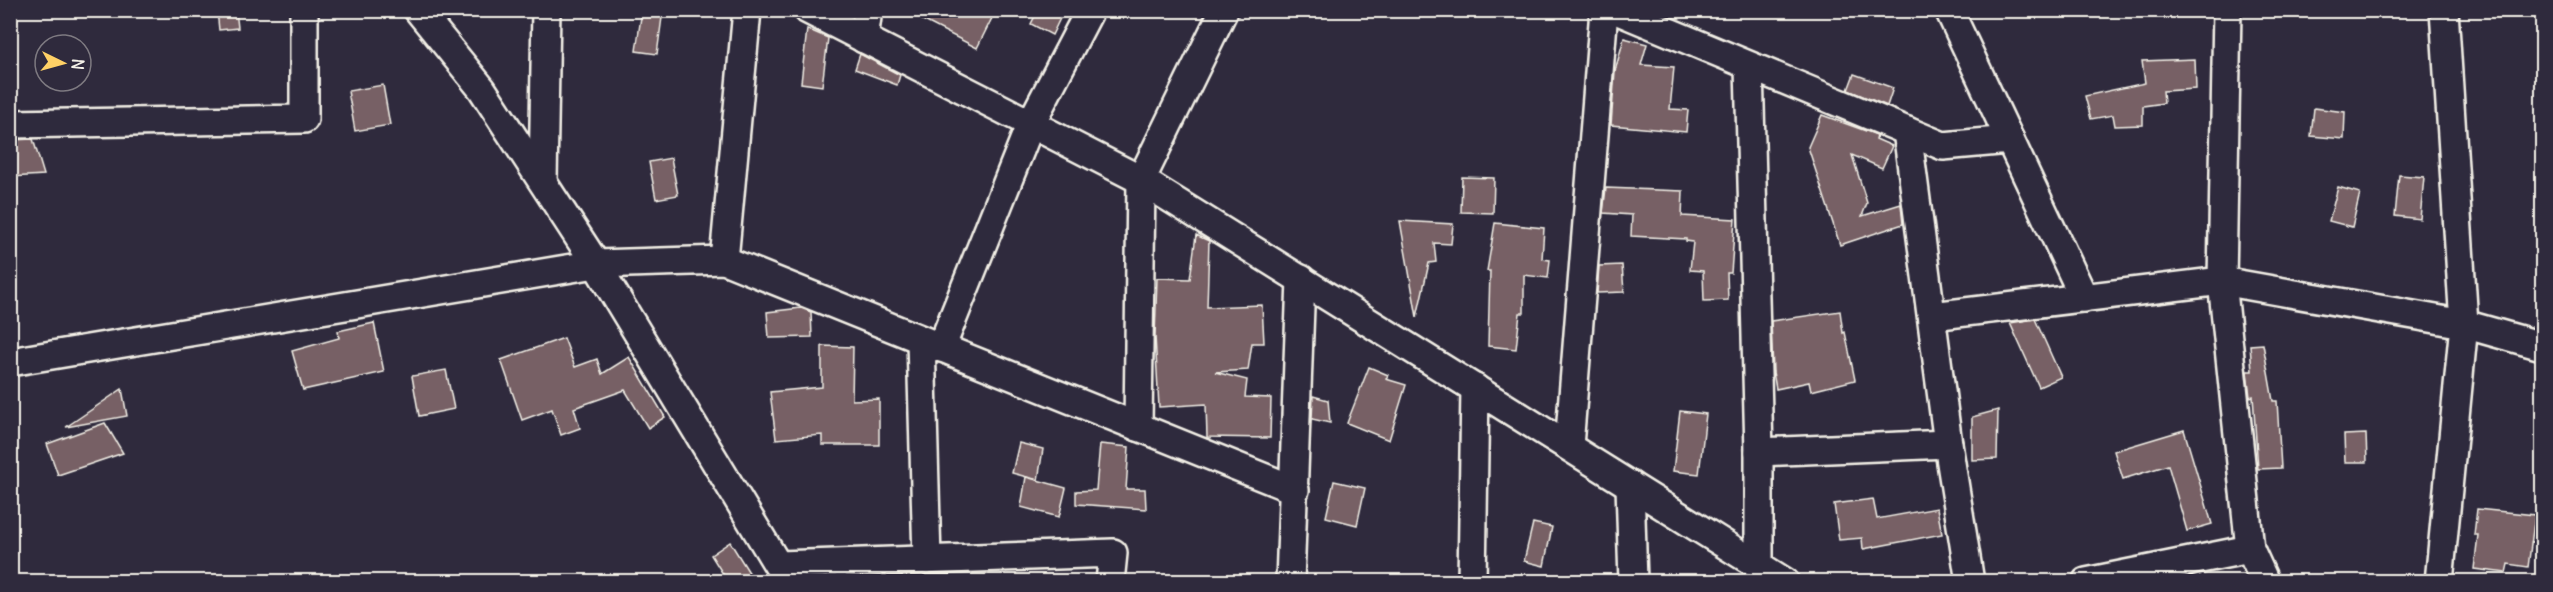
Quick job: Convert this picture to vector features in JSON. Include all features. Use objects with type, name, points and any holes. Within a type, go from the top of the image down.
[{"type":"street","points":[[10,124],[304,119],[304,10]]},
{"type":"street","points":[[418,10],[482,89],[543,182],[596,264],[784,573],[927,560],[1113,553],[1110,582]]},
{"type":"street","points":[[543,182],[546,10]]},
{"type":"street","points":[[724,260],[747,10]]},
{"type":"street","points":[[808,10],[1141,180],[1785,582]]},
{"type":"street","points":[[864,39],[868,10]]},
{"type":"street","points":[[927,560],[931,344],[1030,123],[1090,10]]},
{"type":"street","points":[[1138,427],[1141,180],[1224,10]]},
{"type":"street","points":[[1569,446],[1604,10]]},
{"type":"street","points":[[1616,10],[1943,146],[2010,140]]},
{"type":"street","points":[[1948,10],[2084,298]]},
{"type":"street","points":[[2227,10],[2222,281],[2250,549],[2265,582]]},
{"type":"street","points":[[2439,582],[2464,324],[2444,10]]},
{"type":"street","points":[[1749,66],[1759,452],[1759,565]]},
{"type":"street","points":[[1907,131],[1948,444],[1970,582]]},
{"type":"street","points":[[10,362],[596,264],[724,260],[1295,490]]},
{"type":"street","points":[[1290,582],[1295,490],[1300,279]]},
{"type":"street","points":[[1932,316],[2222,281],[2464,324],[2542,346]]},
{"type":"street","points":[[1472,582],[1475,388]]},
{"type":"street","points":[[1759,452],[1948,444]]},
{"type":"street","points":[[1630,485],[1634,582]]},
{"type":"street","points":[[2086,582],[2250,549]]},
{"type":"building","points":[[217,10],[236,10],[238,28],[219,30]]},
{"type":"building","points":[[642,10],[663,10],[657,54],[636,51]]},
{"type":"building","points":[[903,10],[996,10],[977,48]]},
{"type":"building","points":[[1038,10],[1064,10],[1052,35],[1031,24]]},
{"type":"building","points":[[807,29],[828,38],[822,86],[801,83]]},
{"type":"building","points":[[1624,38],[1647,44],[1641,65],[1674,67],[1670,109],[1688,110],[1686,132],[1611,125],[1615,71]]},
{"type":"building","points":[[860,54],[900,75],[897,85],[855,69]]},
{"type":"building","points":[[2195,59],[2196,89],[2163,91],[2164,103],[2143,106],[2143,125],[2115,126],[2113,115],[2091,119],[2085,96],[2145,83],[2142,61]]},
{"type":"building","points":[[1854,74],[1893,88],[1887,106],[1848,90]]},
{"type":"building","points":[[383,85],[390,125],[355,131],[348,91]]},
{"type":"building","points":[[2314,108],[2345,112],[2344,139],[2311,136]]},
{"type":"building","points":[[1822,115],[1877,135],[1876,139],[1892,146],[1882,168],[1852,155],[1867,203],[1862,216],[1901,204],[1903,224],[1840,245],[1808,147]]},
{"type":"building","points":[[33,139],[44,175],[10,177],[10,140]]},
{"type":"building","points":[[671,158],[678,195],[656,199],[649,162]]},
{"type":"building","points":[[2399,175],[2424,177],[2420,219],[2395,216]]},
{"type":"building","points":[[1462,177],[1494,178],[1493,213],[1461,212]]},
{"type":"building","points":[[2338,187],[2360,193],[2352,227],[2329,221]]},
{"type":"building","points":[[1606,188],[1683,191],[1682,216],[1735,219],[1731,273],[1727,273],[1728,300],[1704,301],[1703,271],[1690,270],[1693,242],[1686,241],[1686,239],[1631,236],[1632,215],[1603,213]]},
{"type":"building","points":[[1400,221],[1453,224],[1451,244],[1434,243],[1436,262],[1429,263],[1417,317]]},
{"type":"building","points":[[1495,223],[1544,228],[1542,259],[1550,260],[1548,278],[1524,275],[1524,313],[1520,313],[1516,349],[1488,346],[1490,271],[1487,271]]},
{"type":"building","points":[[1196,235],[1209,241],[1207,307],[1262,305],[1264,343],[1252,343],[1248,370],[1215,372],[1247,380],[1245,397],[1271,398],[1270,438],[1207,437],[1206,404],[1159,407],[1155,336],[1157,278],[1190,279]]},
{"type":"building","points":[[1622,265],[1624,292],[1597,293],[1599,266]]},
{"type":"building","points":[[801,308],[811,312],[812,337],[769,338],[767,312]]},
{"type":"building","points":[[1840,311],[1855,380],[1811,391],[1809,382],[1776,389],[1771,321]]},
{"type":"building","points":[[2035,319],[2061,377],[2039,387],[2010,323]]},
{"type":"building","points":[[374,323],[384,372],[303,390],[292,351],[339,338],[338,331]]},
{"type":"building","points":[[564,338],[575,367],[597,359],[602,374],[629,357],[665,417],[648,428],[625,390],[574,408],[580,428],[561,435],[552,409],[522,420],[501,360]]},
{"type":"building","points":[[2263,344],[2273,401],[2277,401],[2281,468],[2258,469],[2253,396],[2250,397],[2247,371],[2252,371],[2250,345]]},
{"type":"building","points":[[822,346],[853,347],[852,400],[879,399],[879,445],[822,445],[822,435],[776,439],[770,392],[822,387]]},
{"type":"building","points":[[1369,367],[1388,375],[1386,379],[1406,385],[1389,440],[1347,423]]},
{"type":"building","points":[[446,370],[454,409],[419,416],[412,376]]},
{"type":"building","points":[[122,389],[127,416],[66,427]]},
{"type":"building","points":[[1313,396],[1328,400],[1330,423],[1312,419]]},
{"type":"building","points":[[1998,410],[1997,459],[1972,460],[1972,417]]},
{"type":"building","points":[[1680,411],[1706,414],[1699,474],[1673,471]]},
{"type":"building","points":[[105,423],[123,453],[58,475],[47,444]]},
{"type":"building","points":[[2184,430],[2212,524],[2187,531],[2168,465],[2123,479],[2114,451]]},
{"type":"building","points":[[2366,434],[2367,462],[2345,462],[2344,435]]},
{"type":"building","points":[[1019,443],[1043,449],[1038,480],[1012,473]]},
{"type":"building","points":[[1100,444],[1129,447],[1126,489],[1145,489],[1146,509],[1076,504],[1076,491],[1096,490]]},
{"type":"building","points":[[1026,477],[1066,488],[1059,517],[1021,507]]},
{"type":"building","points":[[1334,481],[1365,488],[1357,525],[1326,517]]},
{"type":"building","points":[[1873,499],[1877,519],[1937,508],[1942,534],[1863,549],[1862,538],[1839,540],[1834,504]]},
{"type":"building","points":[[2477,509],[2535,515],[2528,567],[2508,564],[2506,573],[2474,569],[2478,535],[2474,535]]},
{"type":"building","points":[[1533,523],[1552,527],[1544,566],[1524,561]]},
{"type":"building","points":[[730,542],[755,582],[728,582],[711,555]]}]
